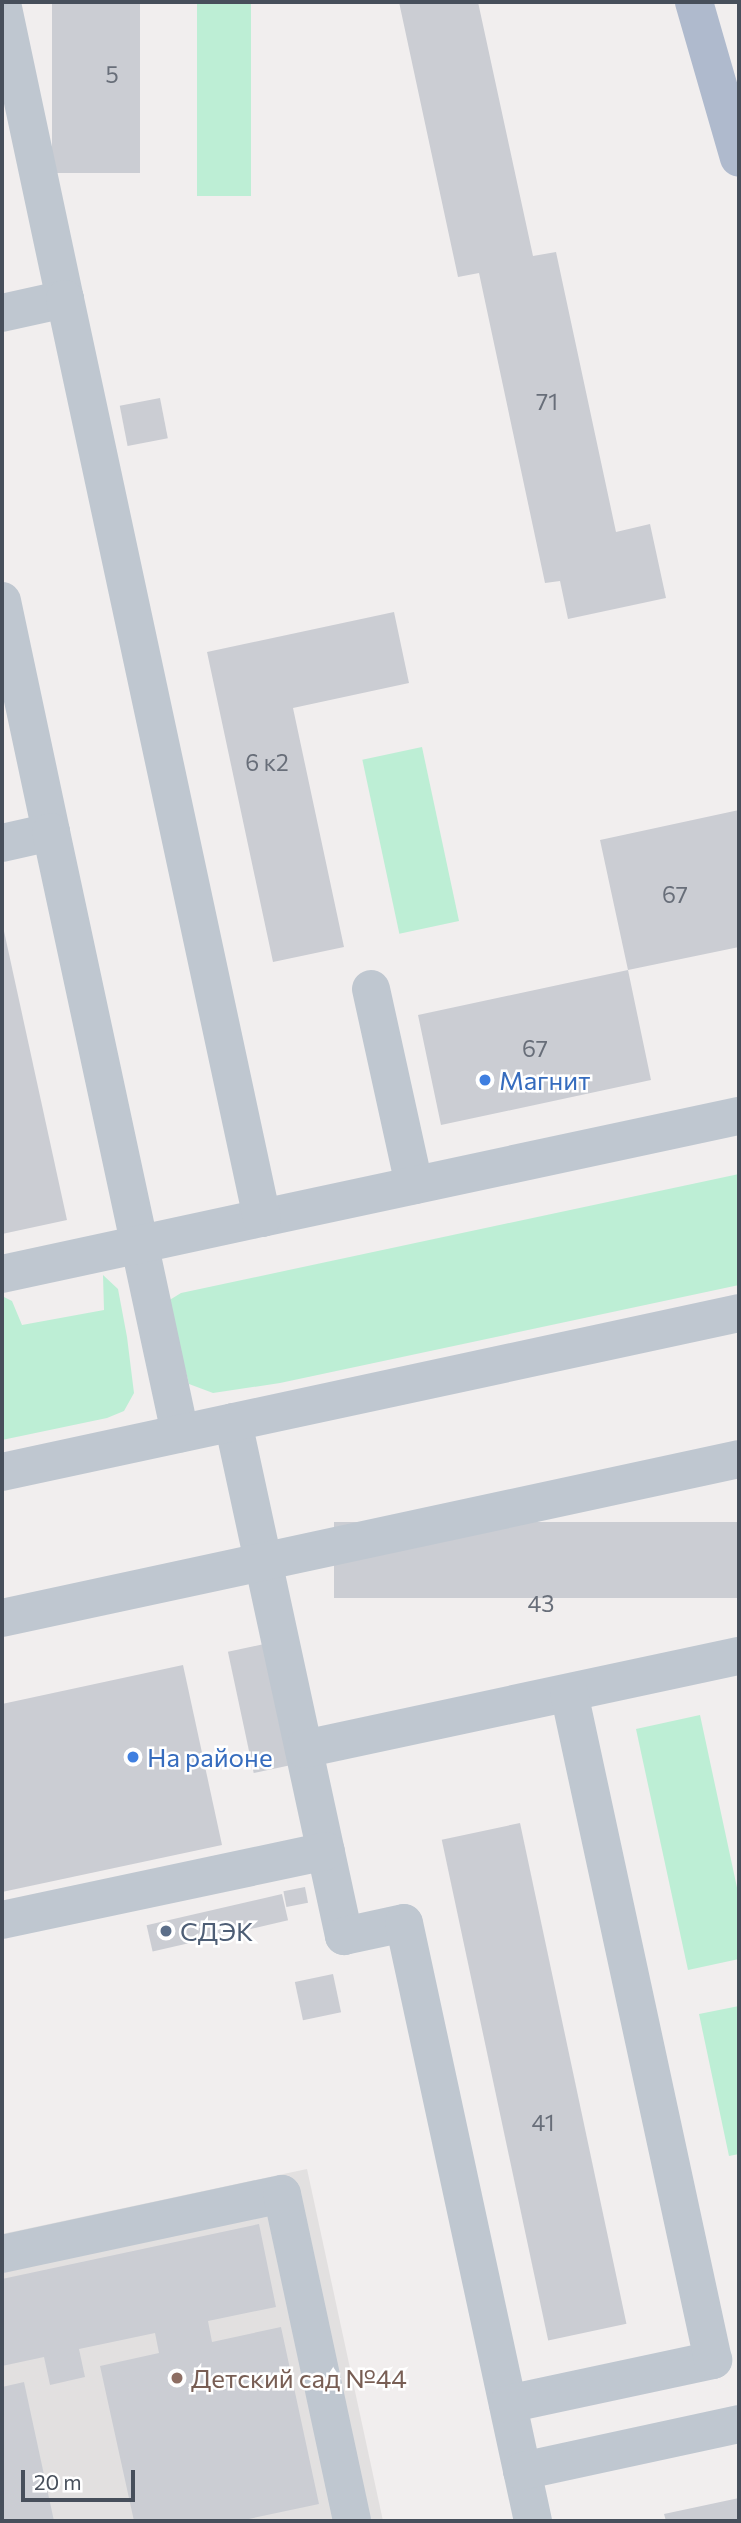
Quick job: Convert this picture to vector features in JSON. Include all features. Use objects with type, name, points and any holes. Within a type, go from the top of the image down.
[{"type":"main road","points":[[694,2],[739,158]]},
{"type":"street","points":[[2,3],[262,1218]]},
{"type":"street","points":[[2,313],[65,299]]},
{"type":"street","points":[[2,601],[180,1433]]},
{"type":"street","points":[[2,843],[51,832]]},
{"type":"street","points":[[371,989],[414,1185]]},
{"type":"street","points":[[2,1274],[739,1116]]},
{"type":"street","points":[[2,1472],[739,1313]]},
{"type":"street","points":[[233,1422],[344,1936],[404,1923],[533,2521]]},
{"type":"street","points":[[2,1618],[739,1459]]},
{"type":"street","points":[[304,1749],[739,1656]]},
{"type":"street","points":[[508,2404],[713,2360],[569,1693]]},
{"type":"street","points":[[2,1920],[326,1851]]},
{"type":"street","points":[[2,2254],[282,2194],[352,2521]]},
{"type":"street","points":[[522,2471],[739,2424]]},
{"type":"shaded area","name":"Детский сад №44","points":[[307,2169],[383,2521],[2,2521],[2,2234]]},
{"type":"green space","points":[[197,2],[251,2],[251,196],[197,196]]},
{"type":"green space","points":[[422,747],[459,921],[399,934],[362,760]]},
{"type":"green space","points":[[739,1174],[739,1285],[280,1383],[213,1393],[189,1384],[168,1301],[181,1293]]},
{"type":"green space","points":[[103,1275],[118,1289],[127,1337],[134,1393],[124,1411],[107,1418],[2,1440],[2,1296],[12,1301],[22,1325],[104,1310]]},
{"type":"green space","points":[[700,1715],[739,1897],[739,1959],[688,1970],[636,1729]]},
{"type":"green space","points":[[739,2006],[739,2154],[729,2156],[699,2014]]},
{"type":"building","points":[[52,2],[140,2],[140,173],[52,173]]},
{"type":"building","points":[[399,2],[478,2],[533,256],[556,252],[616,532],[650,524],[666,598],[568,619],[560,581],[545,583],[479,273],[458,277]]},
{"type":"building","points":[[160,398],[168,438],[128,446],[120,406]]},
{"type":"building","points":[[394,612],[409,683],[293,708],[344,947],[273,962],[207,652]]},
{"type":"building","points":[[739,810],[739,947],[628,970],[600,840]]},
{"type":"building","points":[[2,922],[67,1220],[2,1234]]},
{"type":"building","points":[[628,970],[651,1080],[441,1125],[418,1015]]},
{"type":"building","points":[[334,1522],[739,1522],[739,1598],[334,1598]]},
{"type":"building","points":[[269,1643],[295,1764],[254,1773],[228,1652]]},
{"type":"building","points":[[183,1665],[222,1845],[2,1892],[2,1704]]},
{"type":"building","points":[[520,1823],[626,2324],[548,2340],[442,1840]]},
{"type":"building","points":[[305,1887],[308,1903],[286,1907],[283,1891]]},
{"type":"building","points":[[282,1894],[288,1920],[153,1952],[147,1925]]},
{"type":"building","points":[[333,1974],[341,2012],[303,2020],[295,1982]]},
{"type":"building","points":[[259,2224],[276,2307],[208,2321],[212,2342],[281,2327],[319,2504],[239,2521],[134,2521],[100,2366],[159,2353],[155,2333],[79,2349],[85,2377],[50,2385],[44,2357],[2,2366],[2,2279]]},
{"type":"building","points":[[24,2382],[54,2521],[2,2521],[2,2387]]},
{"type":"building","points":[[739,2498],[739,2521],[666,2521],[664,2514]]},
{"type":"place","name":"Магнит","points":[[485,1080]]},
{"type":"place","name":"На районе","points":[[133,1757]]},
{"type":"place","name":"СДЭК","points":[[166,1931]]},
{"type":"place","name":"Детский сад №44","points":[[177,2378]]}]
